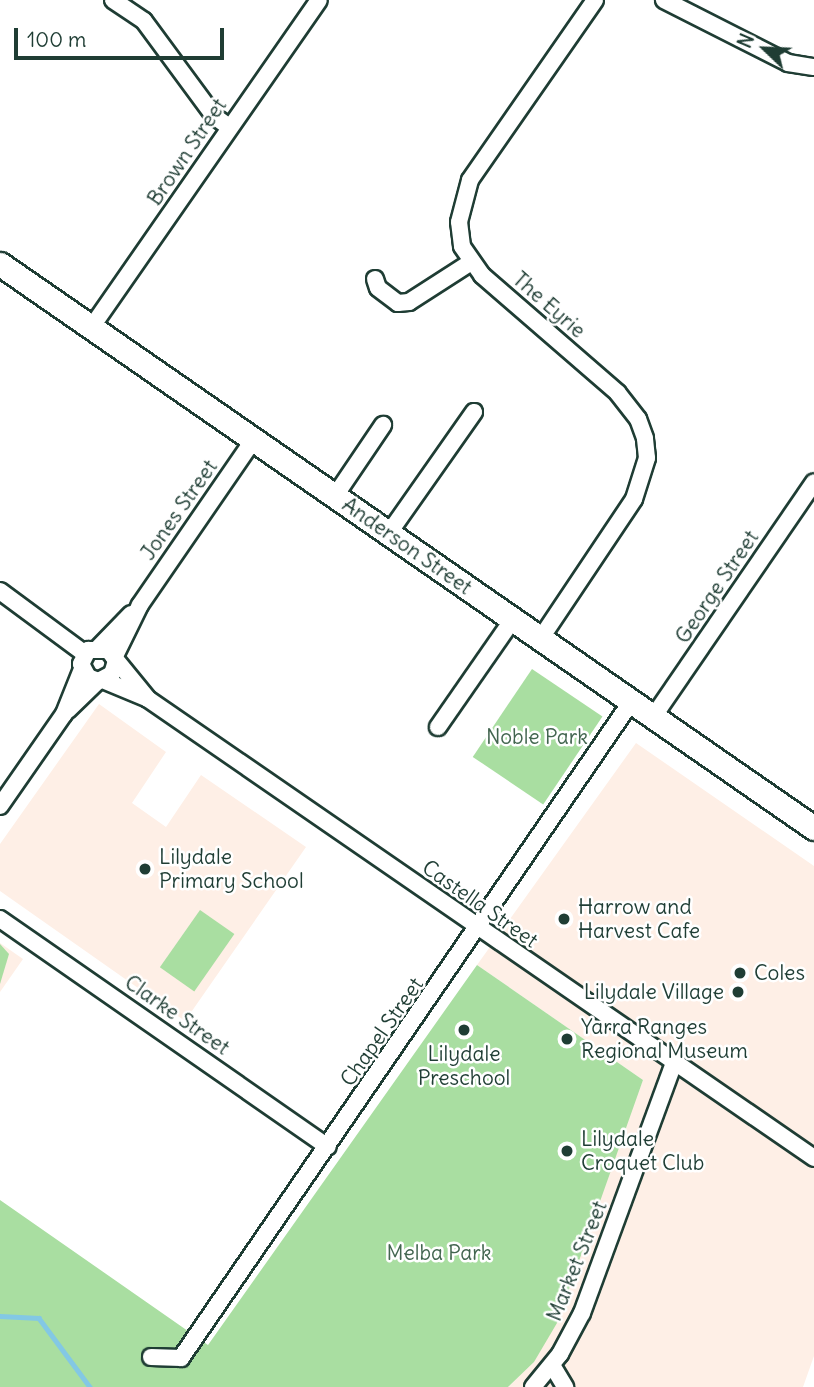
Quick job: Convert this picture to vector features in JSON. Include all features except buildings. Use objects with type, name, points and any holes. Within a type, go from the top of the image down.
[{"type":"main road","name":"Anderson Street","points":[[0,264],[814,828]]},
{"type":"street","points":[[113,0],[144,20],[214,116],[229,127]]},
{"type":"street","name":"Brown Street","points":[[91,328],[318,0]]},
{"type":"street","name":"The Eyrie","points":[[541,638],[634,499],[647,458],[645,438],[638,419],[618,393],[471,262],[462,246],[459,222],[470,180],[595,0]]},
{"type":"street","points":[[664,0],[788,63],[814,67]]},
{"type":"street","points":[[375,279],[378,288],[398,303],[408,302],[471,262]]},
{"type":"street","points":[[389,533],[474,412]]},
{"type":"street","points":[[335,496],[383,425]]},
{"type":"street","name":"Jones Street","points":[[0,806],[64,715],[100,680],[112,674],[115,661],[140,605],[254,439]]},
{"type":"street","name":"George Street","points":[[654,716],[808,503],[814,482]]},
{"type":"street","points":[[0,591],[88,656]]},
{"type":"street","name":"Jones Street","points":[[64,715],[88,656],[140,605]]},
{"type":"street","points":[[438,727],[513,619]]},
{"type":"street","name":"Castella Street","points":[[88,656],[115,661],[148,699]]},
{"type":"street","name":"Castella Street","points":[[88,656],[100,680],[148,699],[788,1143],[814,1158]]},
{"type":"street","name":"Chapel Street","points":[[151,1357],[181,1358],[479,928],[631,702]]},
{"type":"street","name":"Clarke Street","points":[[0,919],[328,1147]]},
{"type":"street","name":"Market Street","points":[[533,1387],[552,1365],[582,1313],[674,1063]]},
{"type":"street","name":"Castella Street","points":[[788,1143],[814,1165]]},
{"type":"street","points":[[552,1365],[565,1387]]},
{"type":"shaded area","name":"Lilydale Primary School","points":[[99,704],[166,752],[132,803],[166,827],[201,775],[306,847],[185,1021],[0,891],[0,844]]},
{"type":"shaded area","points":[[636,743],[814,866],[814,1356],[803,1387],[508,1387],[534,1362],[643,1080],[477,965]]},
{"type":"shaded area","points":[[0,943],[23,959],[0,992]]},
{"type":"green space","name":"Noble Park","points":[[532,669],[602,717],[543,804],[473,757]]},
{"type":"green space","points":[[200,910],[234,934],[194,991],[160,967]]},
{"type":"green space","points":[[0,944],[9,954],[0,984]]},
{"type":"green space","name":"Melba Park","points":[[477,965],[643,1080],[557,1323],[534,1362],[508,1387],[0,1387],[0,1200],[208,1345]]},
{"type":"waterway","points":[[0,1316],[39,1318],[90,1387]]},
{"type":"place","name":"Lilydale Primary School","points":[[145,869]]},
{"type":"place","name":"Harrow and Harvest Cafe","points":[[564,919]]},
{"type":"place","name":"Coles","points":[[740,973]]},
{"type":"place","name":"Lilydale Village","points":[[738,992]]},
{"type":"place","name":"Lilydale Preschool","points":[[464,1030]]},
{"type":"place","name":"Yarra Ranges Regional Museum","points":[[567,1039]]},
{"type":"place","name":"Lilydale Croquet Club","points":[[567,1151]]}]
